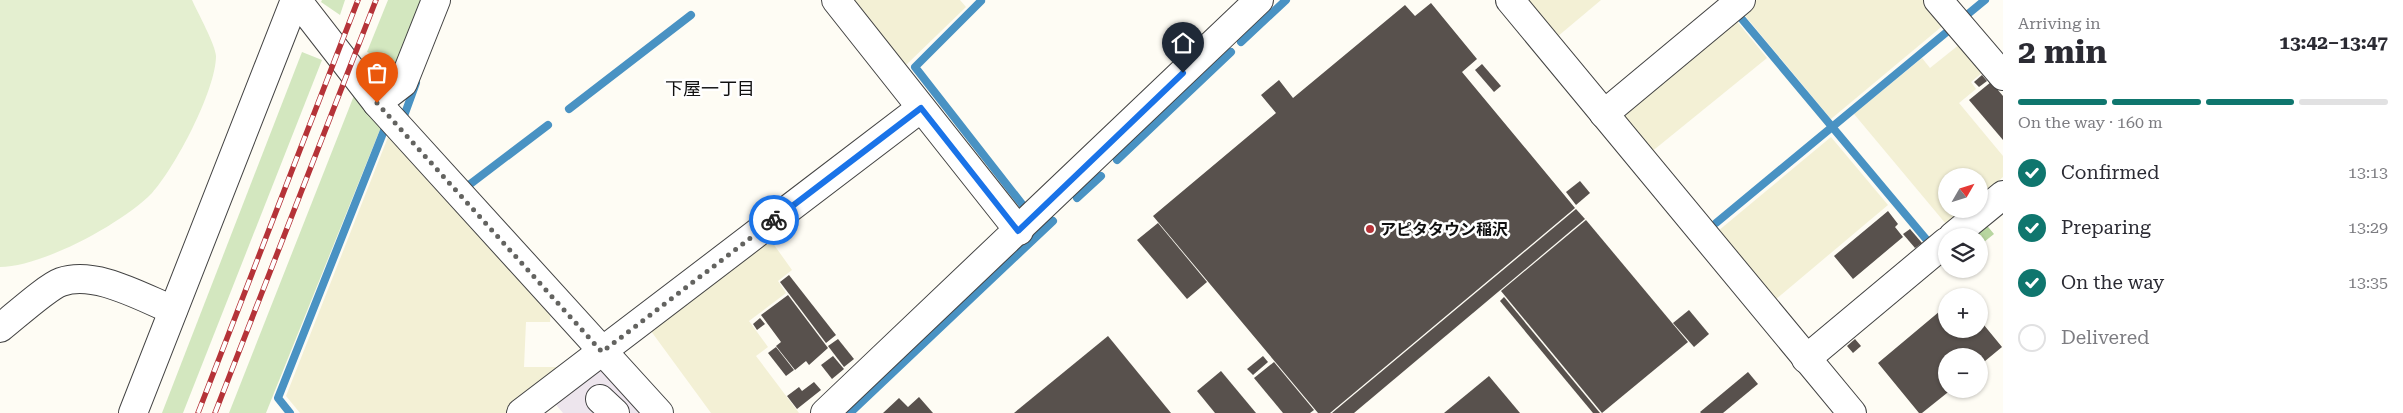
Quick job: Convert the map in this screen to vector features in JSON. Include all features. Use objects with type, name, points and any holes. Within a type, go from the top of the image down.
[{"type":"street","points":[[296,0],[377,103],[659,413]]},
{"type":"street","points":[[133,413],[296,0]]},
{"type":"street","points":[[377,103],[403,83],[436,0]]},
{"type":"street","points":[[836,0],[1018,231]]},
{"type":"street","points":[[826,413],[1259,0]]},
{"type":"street","points":[[1510,0],[1852,413]]},
{"type":"street","points":[[1604,114],[1741,0]]},
{"type":"street","points":[[1938,0],[2003,76]]},
{"type":"street","points":[[522,413],[921,108]]},
{"type":"street","points":[[1963,228],[2003,195]]},
{"type":"street","points":[[1806,358],[1938,249]]},
{"type":"street","points":[[0,328],[59,282],[78,278],[102,281],[173,310]]},
{"type":"shaded area","points":[[854,0],[960,0],[966,7],[906,65]]},
{"type":"shaded area","points":[[1526,0],[1601,0],[1557,37]]},
{"type":"shaded area","points":[[1757,0],[1927,0],[1946,23],[1831,119],[1742,12]]},
{"type":"shaded area","points":[[1735,19],[1767,58],[1650,153],[1625,118],[1626,109]]},
{"type":"shaded area","points":[[1960,44],[1983,72],[1971,82],[1976,89],[1959,103],[2003,156],[2003,177],[1988,190],[1988,168],[1938,168],[1938,214],[1854,114],[1922,58],[1930,68]]},
{"type":"shaded area","points":[[390,132],[551,308],[550,322],[526,322],[524,367],[567,367],[508,413],[300,413],[286,396]]},
{"type":"shaded area","points":[[1831,137],[1888,205],[1775,300],[1718,231]]},
{"type":"shaded area","points":[[1941,218],[1953,218],[1946,224]]},
{"type":"shaded area","points":[[767,235],[792,270],[778,281],[786,293],[749,321],[768,347],[756,356],[799,413],[711,413],[648,327]]},
{"type":"shaded area","points":[[593,367],[605,369],[646,413],[563,413],[552,400]]},
{"type":"green space","points":[[0,0],[192,0],[210,37],[216,56],[209,88],[193,128],[172,166],[152,193],[122,217],[81,241],[37,260],[0,267]]},
{"type":"green space","points":[[322,0],[345,0],[340,15],[321,2]]},
{"type":"green space","points":[[388,0],[426,0],[401,65],[367,52]]},
{"type":"green space","points":[[302,52],[322,60],[183,413],[162,413]]},
{"type":"green space","points":[[355,93],[383,122],[266,413],[229,413]]},
{"type":"green space","points":[[1984,222],[1994,234],[1988,239],[1988,228],[1977,228]]},
{"type":"building","points":[[1431,3],[1477,59],[1462,72],[1575,208],[1330,413],[1318,413],[1153,216],[1276,113],[1261,95],[1279,80],[1293,98],[1405,5],[1415,16]]},
{"type":"building","points":[[1482,64],[1501,86],[1494,92],[1475,70]]},
{"type":"building","points":[[1982,75],[1987,81],[1979,87],[1974,82]]},
{"type":"building","points":[[1991,82],[2003,96],[2003,140],[1969,100]]},
{"type":"building","points":[[1580,181],[1590,193],[1576,205],[1566,192]]},
{"type":"building","points":[[1576,209],[1585,219],[1354,413],[1332,413]]},
{"type":"building","points":[[1888,211],[1898,224],[1895,227],[1903,237],[1853,279],[1834,256]]},
{"type":"building","points":[[1586,220],[1688,342],[1602,413],[1501,291]]},
{"type":"building","points":[[1158,223],[1207,282],[1187,299],[1137,240]]},
{"type":"building","points":[[1910,229],[1922,243],[1915,248],[1903,234]]},
{"type":"building","points":[[789,275],[836,335],[826,343],[780,282]]},
{"type":"building","points":[[788,295],[828,348],[809,365],[806,361],[795,370],[776,346],[781,342],[761,315]]},
{"type":"building","points":[[1504,297],[1600,413],[1593,413],[1500,301]]},
{"type":"building","points":[[1689,310],[1709,334],[1694,347],[1673,323]]},
{"type":"building","points":[[1938,313],[1938,338],[1988,338],[1988,330],[2002,347],[1988,359],[1988,348],[1938,348],[1938,398],[1941,398],[1922,413],[1919,413],[1878,363]]},
{"type":"building","points":[[760,318],[765,324],[757,330],[753,324]]},
{"type":"building","points":[[1108,336],[1171,413],[1014,413]]},
{"type":"building","points":[[838,339],[854,359],[844,367],[828,346]]},
{"type":"building","points":[[1855,339],[1861,346],[1853,353],[1847,346]]},
{"type":"building","points":[[776,347],[794,370],[786,376],[768,353]]},
{"type":"building","points":[[833,356],[844,369],[832,379],[821,365]]},
{"type":"building","points":[[1263,356],[1268,362],[1253,375],[1247,369]]},
{"type":"building","points":[[1274,362],[1314,410],[1310,413],[1283,413],[1254,378]]},
{"type":"building","points":[[1221,371],[1256,413],[1215,413],[1197,391]]},
{"type":"building","points":[[1748,372],[1758,384],[1723,413],[1700,412]]},
{"type":"building","points":[[1489,376],[1520,413],[1444,413]]},
{"type":"building","points":[[814,382],[821,390],[797,409],[787,396],[799,387],[802,391]]},
{"type":"building","points":[[919,397],[933,413],[883,413],[899,398],[908,407]]},
{"type":"waterway","points":[[1241,42],[1286,0]]},
{"type":"waterway","points":[[1968,14],[1985,0]]},
{"type":"waterway","points":[[981,1],[915,67],[1022,204]]},
{"type":"waterway","points":[[569,109],[691,15]]},
{"type":"waterway","points":[[1741,18],[1926,239]]},
{"type":"waterway","points":[[1716,223],[1948,31]]},
{"type":"waterway","points":[[1117,160],[1231,52]]},
{"type":"waterway","points":[[400,112],[404,116],[416,83]]},
{"type":"waterway","points":[[463,186],[465,188],[548,125]]},
{"type":"waterway","points":[[290,413],[278,398],[385,128]]},
{"type":"waterway","points":[[1077,198],[1101,176]]},
{"type":"waterway","points":[[850,413],[1053,221]]},
{"type":"railway","points":[[198,413],[358,0]]},
{"type":"railway","points":[[215,413],[376,0]]},
{"type":"way so far","points":[[377,103],[602,352],[774,220]]},
{"type":"place","name":"アピタタウン稲沢","points":[[1370,229]]},
{"type":"district","name":"下屋一丁目","points":[[710,88]]},
{"type":"route","points":[[774,220],[921,108],[1018,231],[1183,73]]}]
